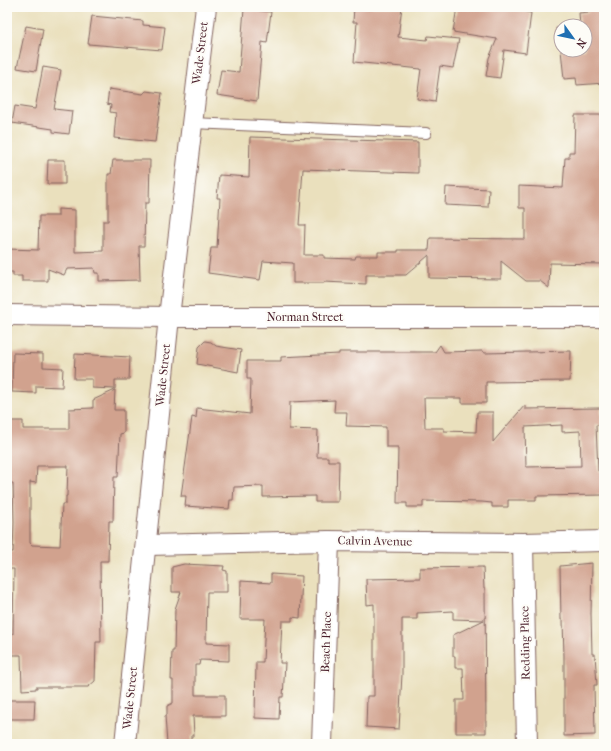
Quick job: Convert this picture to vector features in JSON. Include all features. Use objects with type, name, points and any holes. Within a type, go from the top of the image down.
[{"type":"street","name":"Wade Street","points":[[125,744],[147,545],[169,317],[206,7]]},
{"type":"street","name":"Norman Street","points":[[7,314],[169,317],[604,317]]},
{"type":"street","name":"Calvin Avenue","points":[[147,545],[329,541],[523,543],[604,541]]},
{"type":"street","name":"Beach Place","points":[[322,744],[329,541]]},
{"type":"street","name":"Redding Place","points":[[523,543],[527,744]]},
{"type":"lane","points":[[192,123],[426,133]]},
{"type":"building","points":[[354,7],[402,7],[398,37],[427,40],[428,36],[459,39],[453,68],[440,66],[435,102],[417,99],[421,69],[354,62],[357,22],[353,22]]},
{"type":"building","points":[[457,7],[517,7],[517,10],[531,13],[526,53],[504,50],[500,78],[486,76],[489,58],[497,39],[453,32]]},
{"type":"building","points":[[589,7],[603,7],[604,83],[577,85],[576,78],[564,79],[562,58],[593,58],[593,18],[579,18],[579,13],[589,12]]},
{"type":"building","points":[[244,9],[271,12],[267,43],[262,42],[257,101],[217,95],[221,70],[239,72]]},
{"type":"building","points":[[92,16],[143,21],[143,25],[165,27],[162,50],[88,44]]},
{"type":"building","points":[[26,26],[43,29],[36,71],[17,68]]},
{"type":"building","points":[[43,67],[61,70],[54,109],[72,111],[69,134],[53,132],[53,129],[12,123],[15,106],[35,109]]},
{"type":"building","points":[[109,89],[143,94],[146,91],[162,93],[155,142],[114,138],[116,113],[110,112],[111,105],[107,104]]},
{"type":"building","points":[[575,115],[604,115],[604,264],[550,263],[549,288],[540,281],[526,281],[501,261],[501,279],[429,278],[429,255],[406,275],[366,275],[366,284],[324,282],[293,283],[293,263],[263,261],[260,280],[208,273],[211,248],[217,248],[220,198],[217,198],[219,175],[249,177],[250,137],[418,142],[418,173],[303,169],[299,225],[305,225],[304,255],[324,255],[324,258],[355,259],[356,256],[378,256],[378,252],[398,252],[398,250],[429,250],[430,238],[525,239],[525,208],[519,208],[519,186],[563,188],[565,158],[569,158],[569,152],[574,152]]},
{"type":"building","points":[[48,160],[65,160],[65,184],[47,184]]},
{"type":"building","points":[[113,160],[150,160],[149,203],[145,203],[144,246],[139,246],[140,280],[99,281],[99,273],[95,273],[94,268],[67,269],[64,275],[48,269],[48,281],[22,281],[22,276],[13,276],[13,272],[7,272],[7,249],[38,250],[39,216],[58,216],[58,209],[75,210],[75,252],[103,251],[103,221],[108,221],[108,174],[111,174]]},
{"type":"building","points":[[446,187],[489,189],[488,207],[445,205]]},
{"type":"building","points":[[205,341],[211,342],[216,346],[241,350],[238,372],[197,364],[199,347]]},
{"type":"building","points":[[440,345],[444,352],[482,351],[485,353],[571,351],[570,381],[486,382],[486,403],[462,403],[462,398],[424,398],[425,428],[444,428],[444,431],[476,432],[477,412],[493,412],[493,442],[525,405],[525,409],[601,408],[601,425],[596,425],[598,471],[604,471],[604,495],[536,496],[536,500],[508,500],[508,507],[492,507],[492,503],[482,502],[423,501],[423,507],[407,507],[407,503],[397,503],[398,447],[386,447],[386,427],[346,426],[347,412],[334,412],[335,400],[290,402],[289,429],[318,430],[317,457],[328,457],[328,461],[339,461],[338,502],[315,502],[315,496],[263,497],[263,486],[234,487],[233,500],[230,500],[229,509],[185,506],[186,496],[181,496],[192,417],[196,418],[197,408],[250,414],[251,379],[247,379],[247,361],[281,361],[281,357],[339,354],[339,352],[435,352]],"holes":[[[562,425],[562,432],[580,431],[581,466],[526,467],[525,427]]]},
{"type":"building","points":[[13,353],[43,354],[43,367],[63,368],[62,387],[36,386],[36,393],[12,392]]},
{"type":"building","points":[[75,354],[130,357],[129,380],[115,380],[115,389],[92,388],[92,379],[74,379]]},
{"type":"building","points":[[115,390],[114,410],[124,410],[124,433],[120,434],[118,477],[114,477],[113,521],[109,521],[108,561],[100,561],[101,642],[96,642],[95,681],[88,687],[36,687],[36,689],[22,690],[21,655],[7,655],[7,634],[13,634],[14,569],[7,569],[7,552],[13,552],[14,522],[13,483],[7,483],[7,421],[23,421],[23,429],[69,429],[69,409],[93,408],[93,400]],"holes":[[[37,466],[68,466],[66,504],[62,504],[60,546],[32,545],[30,543],[30,482],[36,483]]]},
{"type":"building","points":[[592,563],[592,654],[595,654],[597,685],[594,685],[595,735],[564,736],[564,656],[563,620],[561,620],[560,566]]},
{"type":"building","points":[[184,564],[224,566],[223,570],[227,571],[227,592],[207,592],[206,643],[229,644],[229,661],[200,660],[199,665],[195,665],[195,695],[225,695],[225,716],[193,716],[194,736],[191,736],[191,744],[167,744],[165,716],[167,715],[167,706],[173,703],[173,680],[171,680],[172,651],[174,651],[175,609],[181,592],[172,592],[172,567]]},
{"type":"building","points":[[483,567],[485,589],[486,733],[456,733],[456,700],[464,700],[463,668],[455,668],[455,656],[453,656],[453,635],[484,620],[453,619],[453,611],[417,613],[417,619],[402,619],[402,674],[399,729],[366,727],[367,696],[374,696],[374,604],[367,605],[366,579],[420,578],[420,568]]},
{"type":"building","points":[[271,574],[302,576],[300,618],[292,617],[292,621],[282,621],[280,663],[285,663],[283,697],[280,697],[279,719],[255,718],[256,662],[263,662],[265,619],[240,619],[241,581],[271,583]]},
{"type":"building","points":[[7,700],[35,700],[34,719],[7,719]]}]
